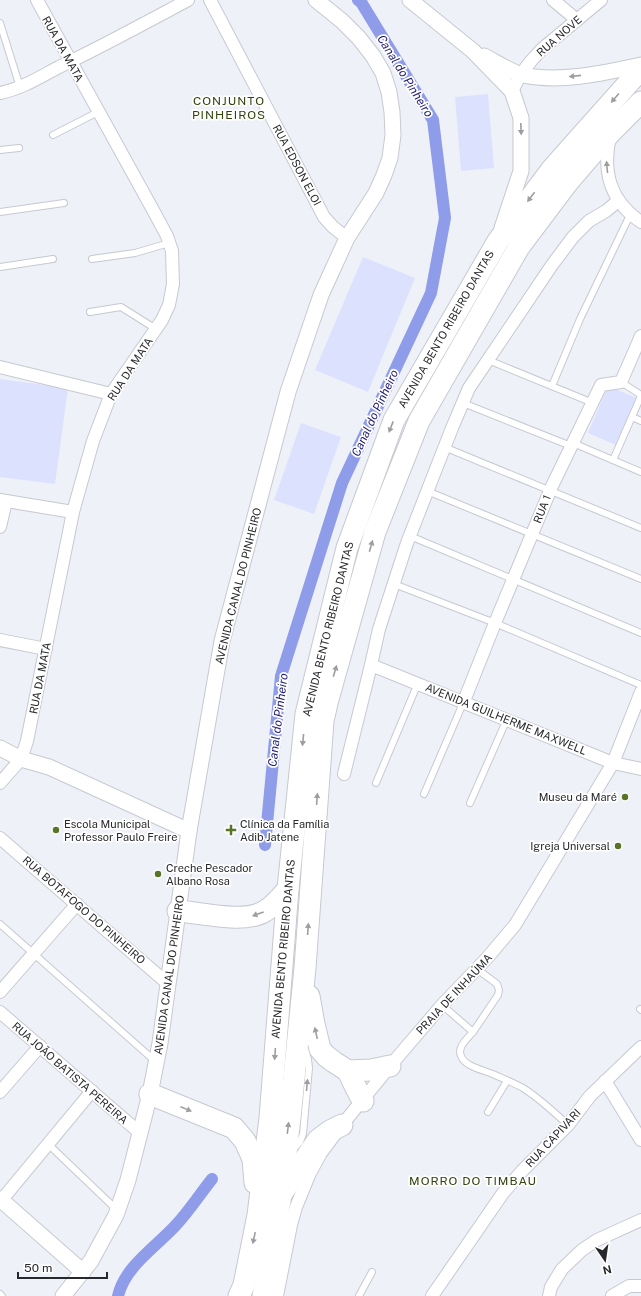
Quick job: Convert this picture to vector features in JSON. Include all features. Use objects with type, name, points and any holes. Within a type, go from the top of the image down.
[{"type":"highway","name":"AVENIDA BENTO RIBEIRO DANTAS","points":[[242,1290],[258,1215],[270,1118],[288,889],[306,714],[353,528],[394,420],[498,241],[552,169],[641,69]]},
{"type":"highway","name":"AVENIDA BENTO RIBEIRO DANTAS","points":[[268,1295],[285,1160],[305,968],[324,712],[375,532],[419,421],[519,247],[568,182],[611,132],[641,102]]},
{"type":"highway","points":[[178,911],[234,917],[253,916],[271,907],[288,889]]},
{"type":"highway","points":[[305,968],[314,1024],[320,1049],[330,1059],[348,1071],[363,1101]]},
{"type":"highway","points":[[348,1071],[371,1070],[390,1066]]},
{"type":"highway","points":[[150,1094],[234,1128],[245,1141],[253,1159],[258,1215]]},
{"type":"highway","points":[[281,1195],[318,1140],[330,1131],[342,1125]]},
{"type":"street","name":"RUA DA MATA","points":[[0,783],[22,758],[28,741],[73,512],[93,441],[112,394],[162,320],[168,305],[173,284],[172,251],[169,243],[153,210],[37,0]]},
{"type":"street","points":[[0,93],[20,87],[188,0]]},
{"type":"street","name":"RUA EDSON ELOI","points":[[210,0],[324,217],[333,227],[347,238]]},
{"type":"street","name":"AVENIDA CANAL DO PINHEIRO","points":[[63,1296],[83,1272],[99,1247],[117,1210],[130,1174],[150,1094],[156,1062],[189,831],[222,641],[288,392],[321,295],[347,238],[376,193],[390,158],[393,135],[392,112],[389,92],[383,73],[373,56],[359,38],[342,21],[316,0]]},
{"type":"street","points":[[410,0],[474,52],[512,91],[521,118],[521,171],[498,241]]},
{"type":"street","points":[[553,0],[577,20]]},
{"type":"street","name":"RUA NOVE","points":[[512,91],[530,61],[600,0]]},
{"type":"street","points":[[474,52],[521,74],[540,77],[560,78],[598,74],[641,65]]},
{"type":"street","points":[[611,132],[608,148],[608,174],[618,201],[630,215],[641,222]]},
{"type":"street","points":[[344,774],[379,629],[410,536],[444,446],[469,388],[563,249],[589,221],[606,211],[618,201]]},
{"type":"street","points":[[621,382],[641,336]]},
{"type":"street","points":[[0,367],[112,394]]},
{"type":"street","name":"RUA 1","points":[[464,701],[550,490],[601,385],[621,382]]},
{"type":"street","points":[[0,527],[3,500],[73,512]]},
{"type":"street","points":[[0,640],[46,649]]},
{"type":"street","name":"AVENIDA GUILHERME MAXWELL","points":[[371,665],[464,701],[613,763],[641,769]]},
{"type":"street","name":"PRAIA DE INHAÚMA","points":[[268,1295],[302,1191],[321,1153],[390,1066],[442,1005],[502,942],[515,925],[613,763],[641,692]]},
{"type":"street","points":[[0,748],[22,758],[49,767],[189,831]]},
{"type":"street","name":"RUA BOTAFOGO DO PINHEIRO","points":[[0,838],[167,983]]},
{"type":"street","points":[[0,992],[77,904]]},
{"type":"street","name":"RUA JOÃO BATISTA PEREIRA","points":[[0,1012],[140,1133]]},
{"type":"street","points":[[0,1092],[40,1046]]},
{"type":"street","name":"RUA CAPIVARI","points":[[432,1296],[503,1193],[522,1171],[568,1125],[590,1096],[641,1047]]},
{"type":"street","points":[[605,1081],[641,1140]]},
{"type":"street","points":[[83,1272],[1,1200],[92,1091]]},
{"type":"street","points":[[549,1296],[551,1287],[562,1270],[582,1250],[597,1240],[641,1220]]},
{"type":"street","points":[[612,1296],[629,1286],[641,1286]]},
{"type":"lane","points":[[0,23],[20,87]]},
{"type":"lane","points":[[53,135],[98,112]]},
{"type":"lane","points":[[0,150],[19,148]]},
{"type":"lane","points":[[0,212],[64,203]]},
{"type":"lane","points":[[552,386],[580,319],[630,215]]},
{"type":"lane","points":[[92,259],[135,253],[169,243]]},
{"type":"lane","points":[[0,267],[53,259]]},
{"type":"lane","points":[[90,312],[121,307],[156,328]]},
{"type":"lane","points":[[488,360],[593,403]]},
{"type":"lane","points":[[613,460],[641,396],[621,382]]},
{"type":"lane","points":[[463,403],[641,472]]},
{"type":"lane","points":[[632,417],[641,421]]},
{"type":"lane","points":[[444,446],[641,528]]},
{"type":"lane","points":[[427,491],[641,579]]},
{"type":"lane","points":[[410,536],[641,633]]},
{"type":"lane","points":[[394,584],[495,623],[641,685]]},
{"type":"lane","points":[[376,783],[418,683]]},
{"type":"lane","points":[[424,794],[464,701]]},
{"type":"lane","points":[[470,803],[507,719]]},
{"type":"lane","points":[[0,924],[156,1062]]},
{"type":"lane","points":[[477,969],[497,984],[499,990],[498,995],[462,1046],[460,1054],[463,1060],[474,1067],[523,1088],[568,1125]]},
{"type":"lane","points":[[442,1005],[473,1032]]},
{"type":"lane","points":[[488,1112],[507,1081]]},
{"type":"lane","points":[[48,1144],[117,1210]]},
{"type":"lane","points":[[359,1296],[372,1272]]},
{"type":"shaded area","points":[[488,94],[494,168],[461,171],[455,97]]},
{"type":"shaded area","points":[[363,257],[415,278],[368,392],[315,370]]},
{"type":"shaded area","points":[[0,379],[68,388],[55,484],[0,477]]},
{"type":"shaded area","points":[[608,386],[637,398],[618,446],[588,433]]},
{"type":"shaded area","points":[[301,423],[341,437],[314,514],[274,500]]},
{"type":"waterway","name":"Canal do Pinheiro","points":[[265,845],[281,676],[342,483],[431,293],[445,218],[433,120],[361,2],[358,0]]},
{"type":"waterway","name":"Canal do Pinheiro","points":[[118,1296],[127,1275],[134,1266],[176,1225],[212,1179]]},
{"type":"place","name":"Museu da Maré","points":[[625,797]]},
{"type":"place","name":"Escola Municipal Professor Paulo Freire","points":[[56,830]]},
{"type":"place","name":"Clínica da Família Adib Jatene","points":[[231,830]]},
{"type":"place","name":"Igreja Universal","points":[[618,846]]},
{"type":"place","name":"Creche Pescador Albano Rosa","points":[[158,874]]},
{"type":"district","name":"CONJUNTO PINHEIROS","points":[[229,108]]},
{"type":"district","name":"MORRO DO TIMBAU","points":[[473,1181]]}]
